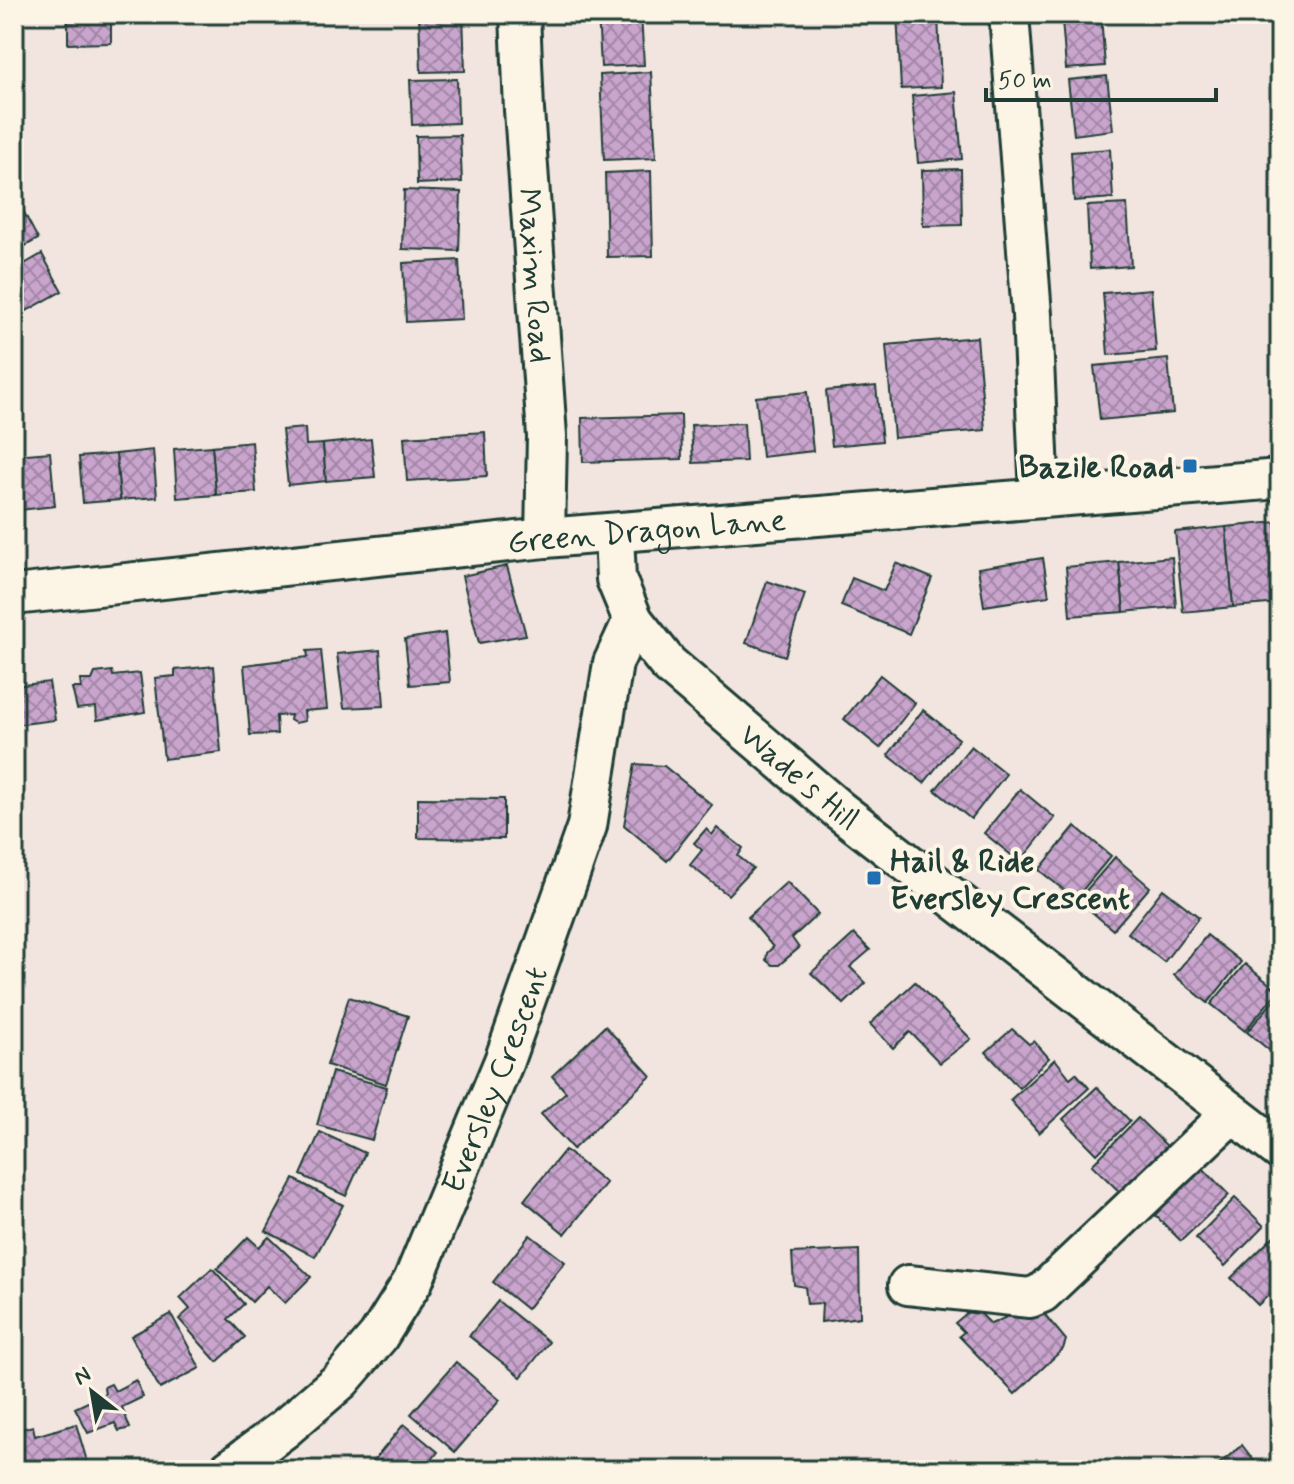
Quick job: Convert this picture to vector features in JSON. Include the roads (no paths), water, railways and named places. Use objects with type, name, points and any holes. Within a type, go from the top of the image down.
[{"type":"street","name":"Maxim Road","points":[[520,14],[547,436],[545,538]]},
{"type":"street","points":[[1009,14],[1032,315],[1040,497]]},
{"type":"street","name":"Green Dragon Lane","points":[[14,595],[545,538],[1280,479]]},
{"type":"street","name":"Wade's Hill","points":[[614,533],[616,579],[633,620],[668,664],[839,810],[1280,1150]]},
{"type":"street","name":"Eversley Crescent","points":[[229,1470],[284,1429],[341,1380],[378,1337],[413,1281],[504,1061],[587,826],[613,663],[633,620]]},
{"type":"street","points":[[908,1285],[1030,1298],[1042,1293],[1232,1113]]},
{"type":"place","name":"Bazile Road","points":[[1190,466]]},
{"type":"place","name":"Hail & Ride Eversley Crescent","points":[[874,878]]}]
